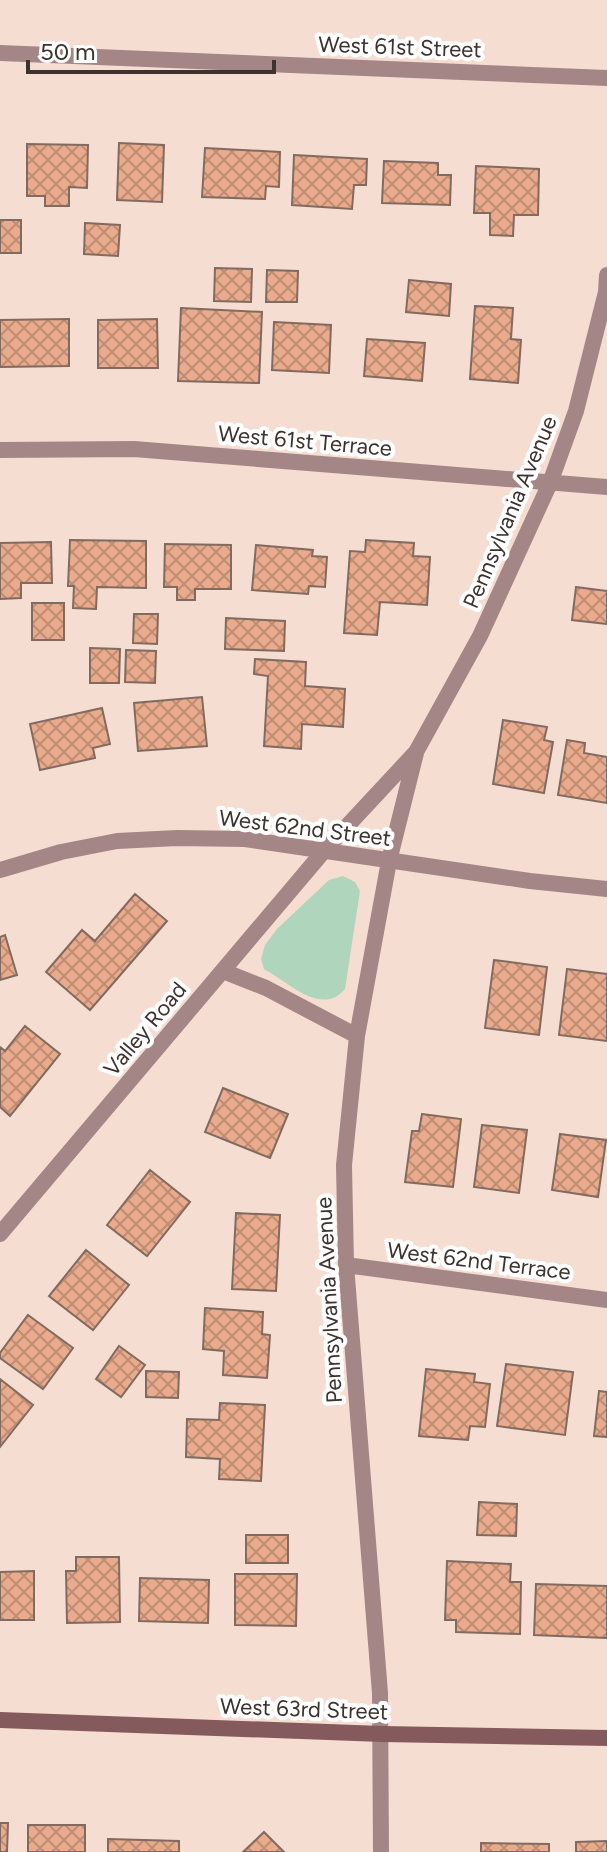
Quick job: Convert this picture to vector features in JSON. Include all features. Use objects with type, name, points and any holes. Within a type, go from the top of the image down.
[{"type":"main road","name":"West 63rd Street","points":[[0,1720],[382,1734],[607,1738]]},
{"type":"street","name":"West 61st Street","points":[[0,53],[607,78]]},
{"type":"street","name":"Pennsylvania Avenue","points":[[323,852],[416,752],[480,636],[550,483],[576,411],[606,292],[607,275]]},
{"type":"street","name":"West 61st Terrace","points":[[0,450],[134,449],[607,487]]},
{"type":"street","name":"Pennsylvania Avenue","points":[[381,1852],[382,1734],[346,1265],[344,1165],[357,1036],[389,861],[416,752]]},
{"type":"street","name":"West 62nd Street","points":[[0,870],[61,852],[117,841],[245,839],[530,881],[607,889]]},
{"type":"street","name":"Valley Road","points":[[0,1234],[323,852]]},
{"type":"street","points":[[223,971],[266,988],[357,1036]]},
{"type":"street","name":"West 62nd Terrace","points":[[346,1265],[607,1300]]},
{"type":"green space","points":[[343,876],[355,882],[360,891],[345,989],[336,997],[326,1000],[294,988],[264,969],[261,959],[265,945],[277,929],[329,880]]},
{"type":"building","points":[[119,143],[164,145],[162,202],[117,200]]},
{"type":"building","points":[[27,144],[88,145],[87,188],[69,187],[69,206],[45,206],[45,196],[27,196]]},
{"type":"building","points":[[205,148],[280,152],[279,187],[266,186],[265,199],[202,197]]},
{"type":"building","points":[[294,155],[367,159],[366,185],[354,185],[352,209],[292,205]]},
{"type":"building","points":[[384,161],[438,163],[438,175],[451,175],[450,205],[382,203]]},
{"type":"building","points":[[476,166],[539,169],[538,215],[514,215],[513,236],[490,235],[490,213],[474,213]]},
{"type":"building","points":[[0,220],[21,220],[21,253],[0,253]]},
{"type":"building","points":[[85,223],[120,225],[118,256],[84,254]]},
{"type":"building","points":[[215,268],[252,269],[251,302],[214,301]]},
{"type":"building","points":[[267,270],[298,271],[297,302],[266,302]]},
{"type":"building","points":[[409,280],[451,284],[449,316],[406,312]]},
{"type":"building","points":[[475,306],[513,308],[511,339],[521,340],[518,383],[470,379]]},
{"type":"building","points":[[181,308],[262,312],[259,383],[178,381]]},
{"type":"building","points":[[69,319],[69,366],[0,367],[0,320]]},
{"type":"building","points":[[157,319],[158,368],[98,368],[98,320]]},
{"type":"building","points":[[274,322],[331,325],[329,373],[272,370]]},
{"type":"building","points":[[367,339],[425,343],[422,381],[364,376]]},
{"type":"building","points":[[70,540],[146,541],[146,588],[97,587],[96,609],[73,608],[74,586],[68,586]]},
{"type":"building","points":[[366,540],[414,543],[413,556],[430,557],[427,605],[380,602],[377,635],[344,633],[350,551],[365,552]]},
{"type":"building","points":[[51,542],[52,583],[21,583],[21,598],[0,599],[0,543]]},
{"type":"building","points":[[165,544],[231,545],[231,589],[195,589],[195,600],[177,600],[177,587],[164,587]]},
{"type":"building","points":[[256,545],[313,550],[312,556],[327,557],[325,587],[309,586],[308,594],[252,590]]},
{"type":"building","points":[[576,587],[607,591],[607,624],[572,620]]},
{"type":"building","points":[[32,603],[64,603],[64,640],[32,640]]},
{"type":"building","points":[[134,614],[158,614],[157,644],[133,643]]},
{"type":"building","points":[[226,618],[285,621],[284,651],[225,649]]},
{"type":"building","points":[[90,648],[120,649],[119,683],[90,683]]},
{"type":"building","points":[[126,650],[156,651],[155,683],[125,682]]},
{"type":"building","points":[[255,659],[306,662],[305,686],[345,689],[343,727],[302,724],[301,749],[264,746],[268,676],[254,674]]},
{"type":"building","points":[[202,697],[207,746],[138,751],[134,703]]},
{"type":"building","points":[[102,708],[110,744],[93,748],[95,758],[40,770],[30,724]]},
{"type":"building","points":[[503,720],[547,727],[544,740],[553,742],[544,793],[493,784]]},
{"type":"building","points":[[567,740],[585,743],[584,753],[607,757],[607,803],[558,795]]},
{"type":"building","points":[[135,894],[167,921],[90,1010],[46,972],[82,930],[95,941]]},
{"type":"building","points":[[5,935],[17,975],[0,980],[0,937]]},
{"type":"building","points":[[494,960],[547,967],[539,1035],[485,1028]]},
{"type":"building","points":[[567,969],[607,974],[607,1041],[559,1035]]},
{"type":"building","points":[[25,1026],[60,1054],[10,1116],[0,1107],[0,1047],[5,1051]]},
{"type":"building","points":[[223,1088],[288,1114],[270,1158],[205,1132]]},
{"type":"building","points":[[422,1114],[461,1119],[453,1187],[405,1182],[412,1131],[419,1131]]},
{"type":"building","points":[[482,1125],[527,1130],[519,1193],[474,1187]]},
{"type":"building","points":[[560,1134],[606,1140],[598,1197],[552,1190]]},
{"type":"building","points":[[150,1170],[190,1202],[147,1256],[107,1225]]},
{"type":"building","points":[[236,1213],[280,1215],[276,1291],[232,1289]]},
{"type":"building","points":[[86,1250],[129,1285],[93,1330],[49,1296]]},
{"type":"building","points":[[205,1308],[263,1312],[262,1334],[270,1335],[267,1378],[223,1375],[224,1351],[203,1349]]},
{"type":"building","points":[[28,1315],[73,1348],[43,1389],[0,1358],[0,1353]]},
{"type":"building","points":[[119,1346],[145,1365],[121,1397],[96,1379]]},
{"type":"building","points":[[506,1364],[573,1372],[565,1435],[497,1426]]},
{"type":"building","points":[[426,1369],[475,1374],[474,1382],[490,1384],[485,1427],[470,1426],[468,1440],[419,1436]]},
{"type":"building","points":[[146,1371],[179,1372],[178,1398],[146,1397]]},
{"type":"building","points":[[0,1379],[33,1405],[0,1447]]},
{"type":"building","points":[[599,1391],[607,1392],[607,1437],[594,1436]]},
{"type":"building","points":[[220,1403],[265,1405],[261,1481],[219,1479],[220,1459],[186,1457],[187,1419],[219,1420]]},
{"type":"building","points":[[479,1502],[517,1504],[516,1536],[477,1535]]},
{"type":"building","points":[[246,1535],[288,1535],[288,1563],[246,1563]]},
{"type":"building","points":[[76,1557],[119,1557],[120,1622],[67,1623],[66,1571],[76,1571]]},
{"type":"building","points":[[447,1561],[511,1564],[510,1582],[521,1582],[520,1634],[456,1632],[456,1620],[445,1620]]},
{"type":"building","points":[[34,1571],[34,1620],[0,1620],[0,1572]]},
{"type":"building","points":[[235,1574],[297,1574],[296,1626],[235,1625]]},
{"type":"building","points":[[140,1578],[209,1580],[208,1623],[139,1621]]},
{"type":"building","points":[[536,1584],[607,1586],[607,1638],[534,1635]]},
{"type":"building","points":[[0,1823],[8,1823],[7,1852],[0,1852]]},
{"type":"building","points":[[28,1825],[85,1825],[85,1852],[28,1852]]},
{"type":"building","points":[[264,1832],[284,1852],[243,1852]]},
{"type":"building","points":[[108,1839],[179,1841],[179,1852],[108,1852]]},
{"type":"building","points":[[607,1841],[607,1852],[576,1852],[576,1842]]},
{"type":"building","points":[[481,1843],[549,1844],[549,1852],[481,1852]]}]
